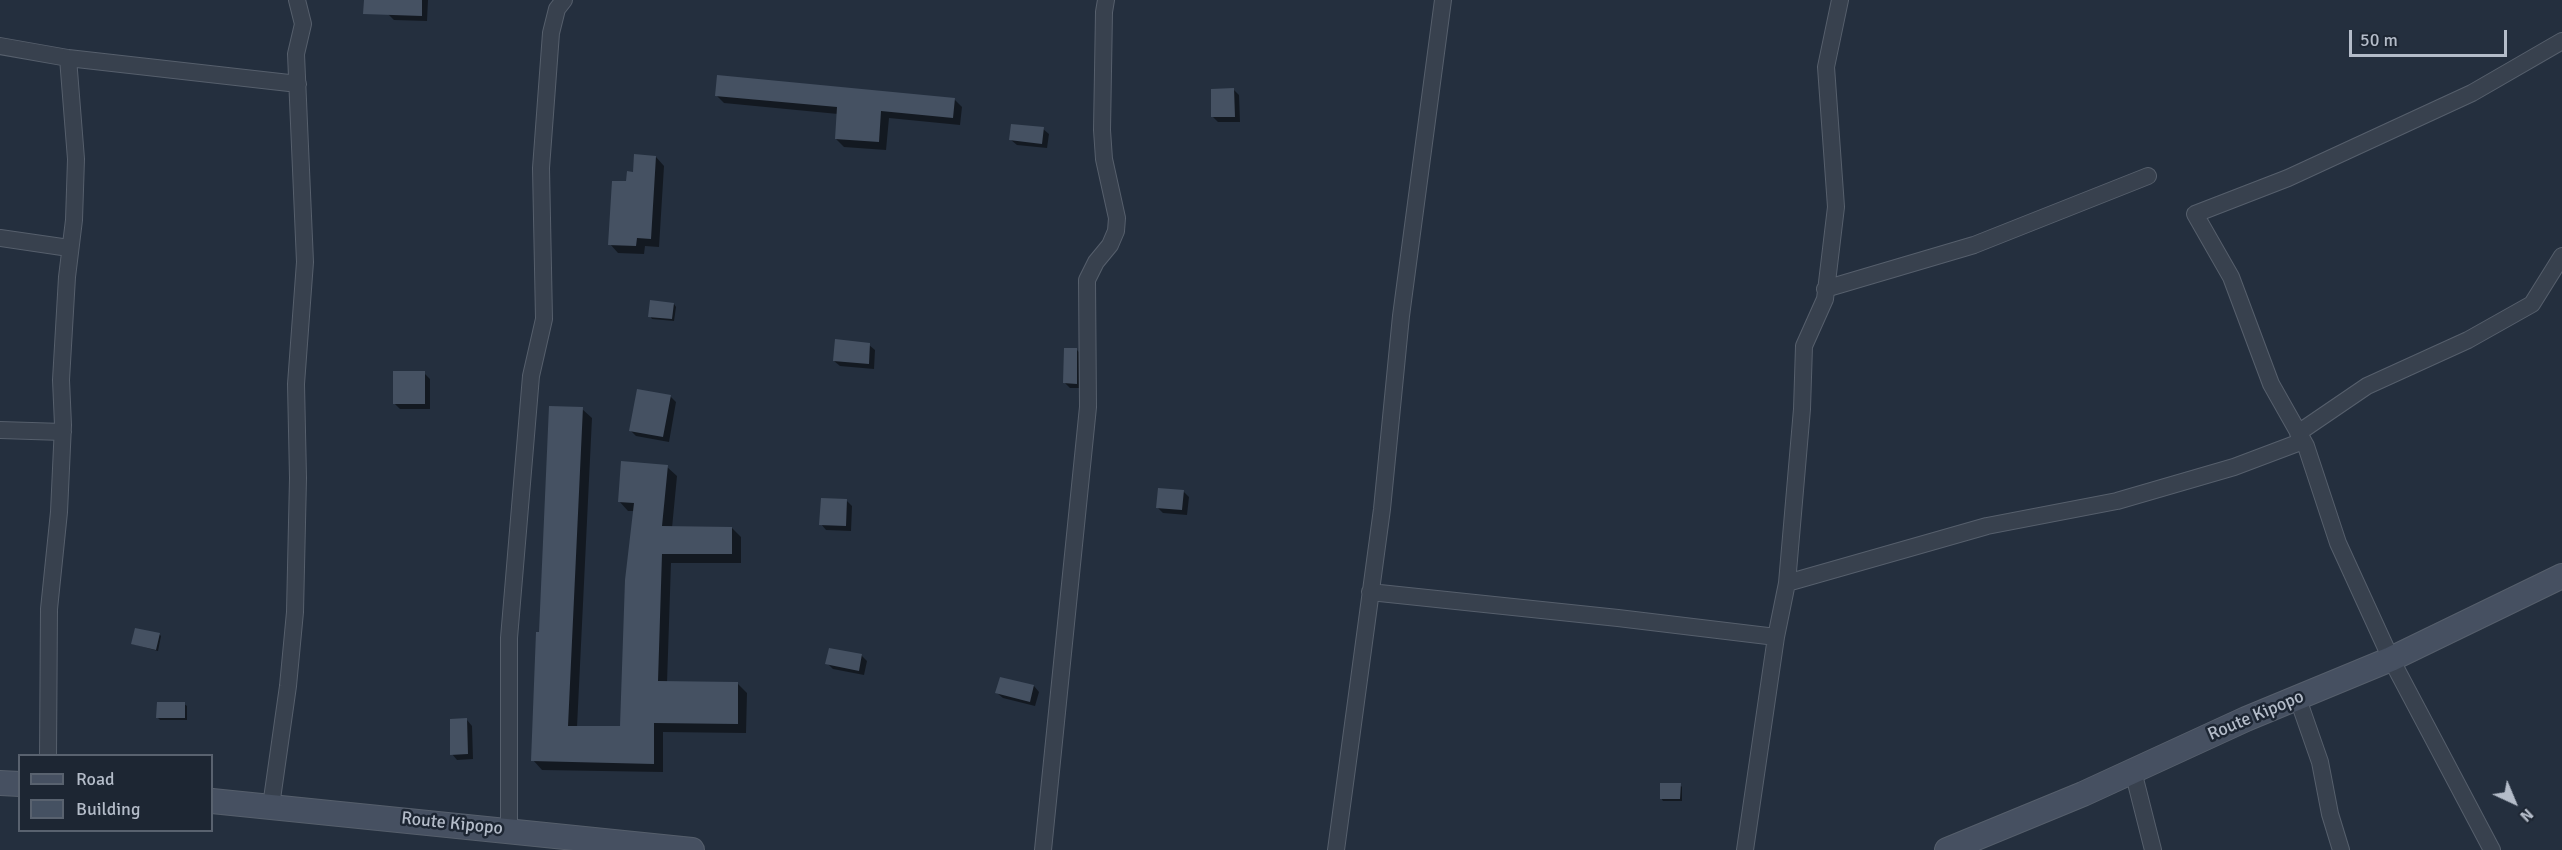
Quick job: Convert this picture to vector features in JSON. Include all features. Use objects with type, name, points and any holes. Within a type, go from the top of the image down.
[{"type":"main road","name":"Route Kipopo","points":[[1947,850],[2084,794],[2246,719],[2391,659],[2562,576]]},
{"type":"main road","points":[[0,783],[18,784]]},
{"type":"main road","name":"Route Kipopo","points":[[213,801],[692,850]]},
{"type":"street","points":[[271,806],[288,686],[295,612],[298,478],[296,384],[306,262],[299,156],[296,54],[303,24],[297,0]]},
{"type":"street","points":[[509,830],[509,638],[530,387],[543,319],[541,168],[551,33],[557,9],[564,0]]},
{"type":"street","points":[[1043,850],[1088,407],[1087,280],[1096,262],[1110,245],[1116,231],[1117,218],[1104,159],[1102,130],[1106,0]]},
{"type":"street","points":[[1336,850],[1382,509],[1401,316],[1443,0]]},
{"type":"street","points":[[1745,850],[1776,638],[1787,583],[1802,409],[1804,346],[1825,299],[1836,207],[1826,68],[1840,0]]},
{"type":"street","points":[[2492,850],[2391,659],[2338,543],[2300,437],[2271,384],[2231,277],[2195,214],[2288,178],[2472,93],[2562,40]]},
{"type":"street","points":[[0,46],[68,58],[298,84]]},
{"type":"street","points":[[48,754],[49,609],[59,512],[63,432],[61,380],[69,248],[74,220],[76,159],[68,58]]},
{"type":"street","points":[[1825,289],[1974,245],[2148,176]]},
{"type":"street","points":[[0,238],[69,248]]},
{"type":"street","points":[[1787,583],[1987,526],[2117,501],[2234,467],[2300,437],[2367,386],[2468,340],[2532,304],[2562,256]]},
{"type":"street","points":[[0,430],[63,432]]},
{"type":"street","points":[[1370,592],[1618,618],[1776,638]]},
{"type":"street","points":[[2298,699],[2320,762],[2330,814],[2341,850]]},
{"type":"street","points":[[2133,771],[2153,850]]},
{"type":"building","points":[[364,0],[422,0],[422,16],[363,14]]},
{"type":"building","points":[[717,75],[955,98],[953,118],[881,111],[879,142],[835,139],[837,107],[715,96]]},
{"type":"building","points":[[1234,88],[1235,117],[1211,117],[1211,89]]},
{"type":"building","points":[[1011,124],[1044,127],[1042,144],[1009,140]]},
{"type":"building","points":[[634,154],[656,156],[651,239],[637,238],[636,246],[608,245],[612,181],[626,181],[627,171],[633,172]]},
{"type":"building","points":[[650,300],[674,303],[672,319],[648,317]]},
{"type":"building","points":[[835,339],[870,343],[869,364],[833,361]]},
{"type":"building","points":[[1064,348],[1077,348],[1077,384],[1063,383]]},
{"type":"building","points":[[393,371],[425,371],[425,404],[393,404]]},
{"type":"building","points":[[637,389],[671,395],[663,437],[629,431]]},
{"type":"building","points":[[549,406],[583,407],[568,726],[620,726],[625,580],[634,503],[618,502],[621,461],[668,465],[662,526],[732,527],[732,554],[662,554],[658,681],[738,682],[738,724],[654,723],[654,764],[531,761]]},
{"type":"building","points":[[1158,488],[1184,490],[1182,510],[1156,508]]},
{"type":"building","points":[[821,498],[847,499],[846,526],[819,525]]},
{"type":"building","points":[[135,628],[160,633],[156,650],[131,644]]},
{"type":"building","points":[[829,648],[862,654],[859,671],[825,664]]},
{"type":"building","points":[[1000,677],[1034,685],[1030,702],[995,693]]},
{"type":"building","points":[[157,702],[185,702],[185,718],[156,718]]},
{"type":"building","points":[[467,718],[468,754],[450,755],[450,719]]},
{"type":"building","points":[[1660,783],[1681,783],[1680,799],[1660,799]]}]
